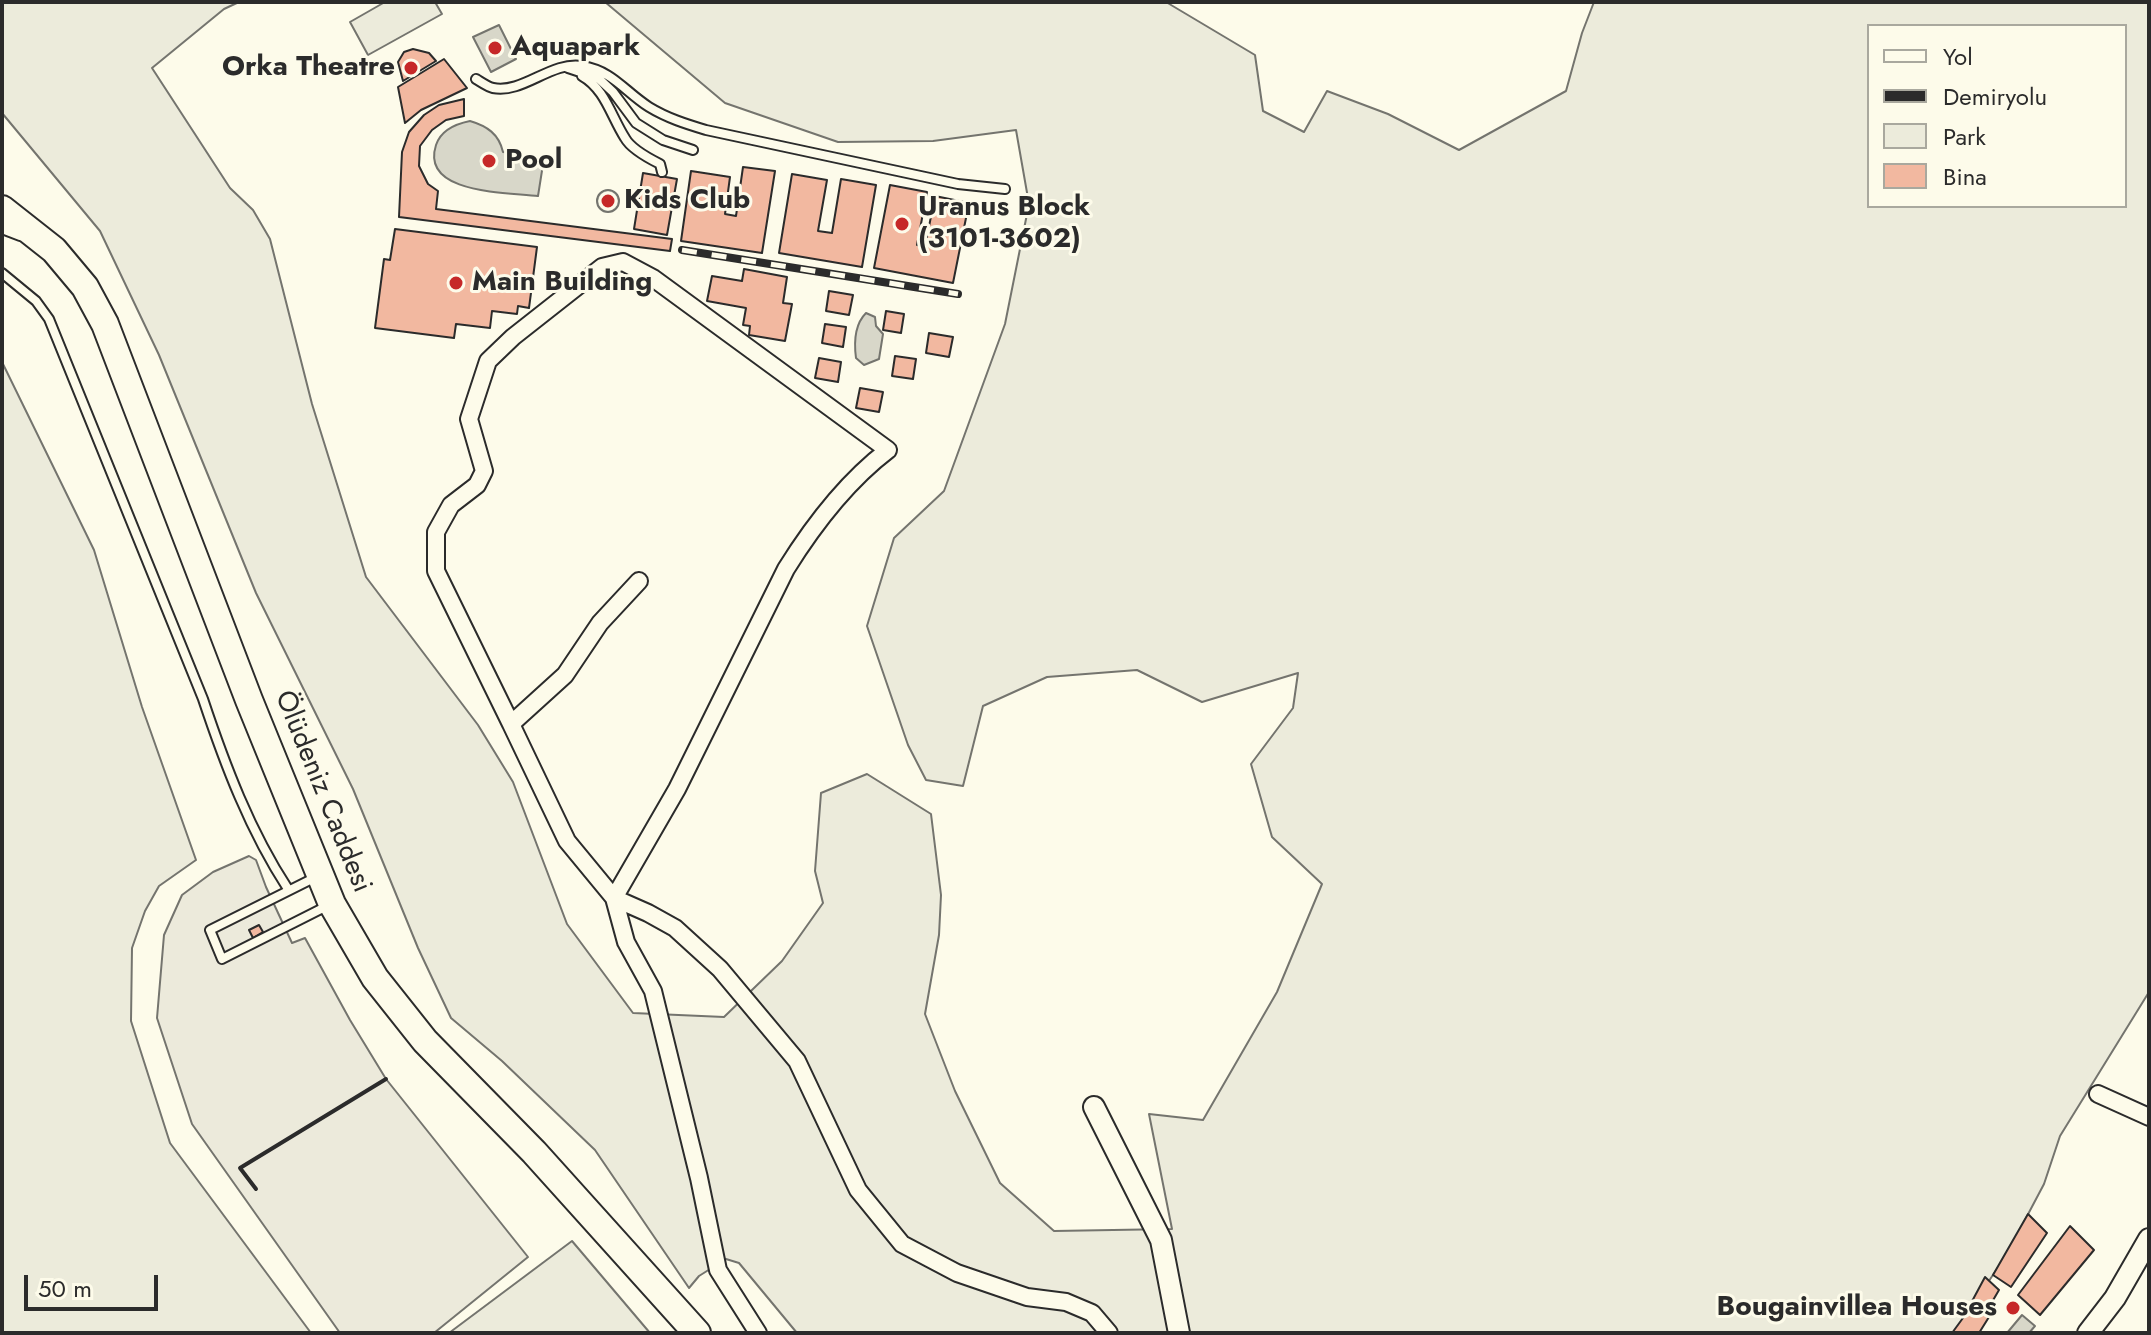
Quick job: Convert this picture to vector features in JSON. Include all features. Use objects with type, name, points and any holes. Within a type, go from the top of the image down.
[{"type":"main road","name":"Ölüdeniz Caddesi","points":[[2,209],[54,250],[85,287],[105,324],[249,700],[332,904],[375,978],[425,1041],[534,1152],[697,1333]]},
{"type":"street","points":[[614,898],[677,789],[786,569],[807,536],[847,487],[888,450],[653,278],[623,262],[602,267],[513,337],[488,361],[469,419],[484,471],[477,485],[451,505],[436,532],[436,571],[567,841],[614,898],[626,942],[653,991],[718,1270],[758,1333]]},
{"type":"street","points":[[511,724],[565,675],[600,623],[639,581]]},
{"type":"street","points":[[614,898],[675,928],[720,969],[770,1027],[797,1061],[858,1190],[902,1244],[957,1273],[1027,1297],[1066,1302],[1092,1313],[1109,1333]]},
{"type":"street","points":[[2098,1094],[2149,1117]]},
{"type":"street","points":[[1094,1107],[1161,1240],[1179,1333]]},
{"type":"street","points":[[2088,1333],[2115,1298],[2149,1239]]},
{"type":"lane","points":[[476,79],[493,88],[518,85],[540,74],[579,65],[610,74],[647,105],[672,119],[706,130],[958,184],[1005,189]]},
{"type":"lane","points":[[567,68],[598,78],[613,92],[636,123],[663,140],[693,150]]},
{"type":"lane","points":[[567,68],[590,81],[612,111],[626,141],[660,164],[662,172]]},
{"type":"lane","points":[[2,229],[54,250]]},
{"type":"lane","points":[[2,273],[36,301],[49,319],[203,699],[217,742],[258,839],[288,889]]},
{"type":"lane","points":[[321,875],[210,930],[222,959],[332,904]]},
{"type":"green space","points":[[2,2],[239,2],[224,9],[152,68],[230,188],[253,210],[270,239],[312,404],[366,577],[478,725],[513,782],[567,924],[633,1013],[724,1017],[782,961],[823,903],[815,871],[821,793],[867,774],[931,814],[941,895],[939,935],[925,1014],[955,1091],[1000,1183],[1054,1231],[1172,1229],[1149,1114],[1203,1120],[1277,992],[1322,884],[1272,837],[1251,764],[1293,708],[1298,673],[1202,702],[1137,670],[1047,677],[983,706],[963,786],[926,780],[908,745],[867,626],[894,538],[944,491],[1005,324],[1029,204],[1016,130],[933,141],[838,142],[725,103],[605,2],[1166,2],[1255,55],[1263,111],[1304,132],[1327,91],[1388,114],[1459,150],[1566,91],[1594,2],[2149,2],[2149,992],[2060,1136],[2044,1184],[2007,1254],[1954,1333],[797,1333],[739,1263],[726,1259],[699,1276],[689,1288],[595,1150],[502,1061],[451,1018],[418,948],[353,789],[256,593],[159,355],[100,231],[2,113]]},
{"type":"green space","points":[[385,2],[435,2],[442,14],[368,55],[350,22]]},
{"type":"green space","points":[[2,362],[94,550],[142,707],[196,860],[159,886],[145,911],[132,948],[131,1021],[170,1143],[311,1333],[2,1333]]},
{"type":"green space","points":[[572,1241],[650,1333],[449,1333]]},
{"type":"shaded area","name":"Aquapark","points":[[499,25],[516,59],[491,72],[473,37]]},
{"type":"shaded area","name":"Pool","points":[[470,121],[491,132],[499,140],[503,152],[544,158],[538,196],[470,188],[441,174],[435,161],[438,140],[449,128]]},
{"type":"shaded area","name":"Kids Club","points":[[608,190],[616,193],[619,201],[616,209],[608,212],[600,209],[597,201],[600,193]]},
{"type":"shaded area","points":[[866,313],[875,317],[876,326],[883,334],[879,359],[864,365],[856,358],[855,340],[857,328]]},
{"type":"shaded area","points":[[249,856],[256,860],[292,943],[305,938],[386,1079],[528,1257],[434,1333],[340,1333],[192,1124],[157,1018],[164,935],[182,895],[213,872]]},
{"type":"shaded area","points":[[2022,1315],[2035,1326],[2029,1333],[2007,1333]]},
{"type":"building","name":"Orka Theatre","points":[[413,49],[429,53],[436,61],[403,81],[398,62],[404,52]]},
{"type":"building","points":[[444,59],[467,88],[421,110],[405,123],[398,87]]},
{"type":"building","points":[[464,99],[464,116],[446,120],[432,130],[420,146],[419,166],[428,184],[438,191],[436,209],[672,239],[670,251],[399,217],[402,152],[409,132],[424,115],[439,105]]},
{"type":"building","points":[[743,167],[775,171],[762,253],[681,241],[691,171],[730,177],[725,214],[736,216]]},
{"type":"building","points":[[643,173],[677,179],[667,235],[634,229]]},
{"type":"building","points":[[792,174],[827,180],[818,231],[832,233],[841,179],[876,185],[862,267],[779,253]]},
{"type":"building","name":"Uranus Block (3101-3602)","points":[[890,185],[927,192],[917,245],[925,247],[935,196],[969,203],[953,283],[874,268]]},
{"type":"building","name":"Main Building","points":[[395,229],[537,247],[529,308],[518,306],[517,314],[492,311],[490,328],[456,324],[454,338],[375,328],[384,259],[390,260]]},
{"type":"building","points":[[744,269],[787,277],[783,303],[792,304],[785,341],[749,335],[750,326],[743,325],[746,308],[707,301],[712,276],[742,281]]},
{"type":"building","points":[[829,291],[853,295],[849,315],[826,311]]},
{"type":"building","points":[[886,311],[904,314],[901,333],[883,330]]},
{"type":"building","points":[[825,324],[846,327],[843,347],[822,343]]},
{"type":"building","points":[[929,333],[953,337],[949,357],[926,353]]},
{"type":"building","points":[[895,356],[916,359],[913,379],[892,376]]},
{"type":"building","points":[[819,358],[841,362],[838,382],[815,378]]},
{"type":"building","points":[[860,388],[883,392],[879,412],[856,408]]},
{"type":"building","points":[[259,925],[263,932],[253,938],[249,930]]},
{"type":"building","points":[[2028,1214],[2047,1233],[2011,1287],[1993,1275]]},
{"type":"building","points":[[2070,1226],[2094,1250],[2040,1315],[2018,1295]]},
{"type":"building","points":[[1985,1277],[1999,1290],[1985,1314],[1970,1305]]},
{"type":"building","points":[[1971,1307],[1989,1317],[1979,1333],[1952,1333]]},
{"type":"railway","points":[[682,250],[958,294]]},
{"type":"wall","points":[[256,1189],[240,1168],[386,1079]]},
{"type":"place","name":"Aquapark","points":[[495,48]]},
{"type":"place","name":"Orka Theatre","points":[[411,68]]},
{"type":"place","name":"Pool","points":[[489,161]]},
{"type":"place","name":"Kids Club","points":[[608,201]]},
{"type":"place","name":"Uranus Block (3101-3602)","points":[[902,224]]},
{"type":"place","name":"Main Building","points":[[456,283]]},
{"type":"place","name":"Bougainvillea Houses","points":[[2013,1308]]}]
